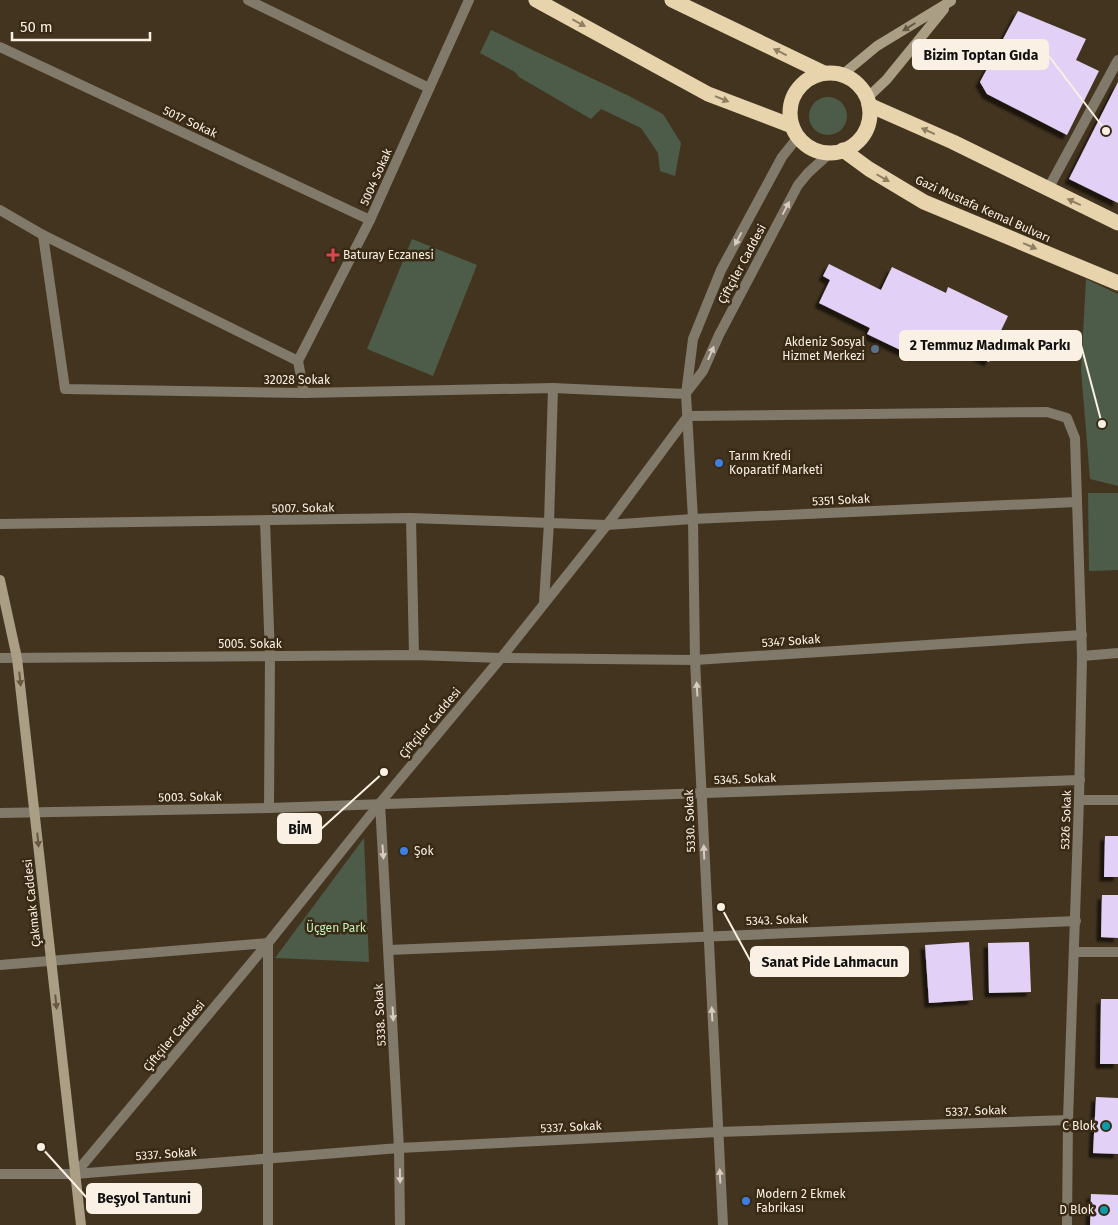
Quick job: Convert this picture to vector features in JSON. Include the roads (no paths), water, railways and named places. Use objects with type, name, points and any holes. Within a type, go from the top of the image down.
[{"type":"highway","points":[[536,0],[708,94],[795,132],[808,146],[819,151],[837,151],[853,145],[862,137],[870,116],[868,101],[857,84],[842,75],[824,73],[672,0]]},
{"type":"highway","points":[[795,132],[790,109],[795,92],[808,79],[824,73]]},
{"type":"highway","points":[[868,101],[1118,223]]},
{"type":"highway","name":"Gazi Mustafa Kemal Bulvarı","points":[[837,151],[924,202],[1118,283]]},
{"type":"street","points":[[248,0],[429,88]]},
{"type":"street","name":"5004 Sokak","points":[[298,361],[370,220],[470,0]]},
{"type":"street","points":[[842,75],[877,46],[951,0]]},
{"type":"street","points":[[868,101],[951,0]]},
{"type":"street","name":"5017 Sokak","points":[[0,47],[370,220]]},
{"type":"street","points":[[1048,190],[1118,60]]},
{"type":"street","name":"Çiftçiler Caddesi","points":[[75,1174],[268,943],[380,803],[501,658],[607,525],[688,416],[686,394],[693,339],[721,270],[795,132]]},
{"type":"street","name":"Çiftçiler Caddesi","points":[[686,394],[703,371],[719,335],[798,185],[808,173],[837,151]]},
{"type":"street","points":[[0,210],[43,235],[298,361],[304,393]]},
{"type":"street","name":"32028 Sokak","points":[[43,235],[65,389],[304,393],[554,388],[686,394]]},
{"type":"street","points":[[544,602],[554,388]]},
{"type":"street","name":"5326 Sokak","points":[[688,416],[1047,412],[1067,418],[1076,438],[1082,656],[1080,800],[1066,1225]]},
{"type":"street","name":"5330. Sokak","points":[[688,416],[695,660],[723,1225]]},
{"type":"street","name":"5351 Sokak","points":[[607,525],[692,519],[1077,502]]},
{"type":"street","points":[[411,518],[414,655]]},
{"type":"street","name":"5007. Sokak","points":[[0,524],[411,518],[607,525]]},
{"type":"street","points":[[265,521],[270,656],[269,808]]},
{"type":"street","name":"Çakmak Caddesi","points":[[0,580],[17,658],[81,1225]]},
{"type":"street","name":"5347 Sokak","points":[[501,658],[695,660],[1082,635]]},
{"type":"street","points":[[1082,656],[1118,653]]},
{"type":"street","name":"5005. Sokak","points":[[0,658],[414,655],[501,658]]},
{"type":"street","name":"5345. Sokak","points":[[380,803],[1080,780]]},
{"type":"street","points":[[1080,800],[1118,800]]},
{"type":"street","name":"5003. Sokak","points":[[0,813],[269,808],[380,803]]},
{"type":"street","name":"5338. Sokak","points":[[380,803],[399,1148],[400,1225]]},
{"type":"street","name":"5343. Sokak","points":[[389,950],[708,935],[1076,921]]},
{"type":"street","points":[[0,965],[268,943],[268,1225]]},
{"type":"street","points":[[1074,952],[1118,952]]},
{"type":"street","name":"5337. Sokak","points":[[0,1174],[75,1174],[399,1148],[718,1132],[1068,1120]]},
{"type":"place","name":"Bizim Toptan Gıda","points":[[1106,131]]},
{"type":"place","name":"Baturay Eczanesi","points":[[333,255]]},
{"type":"place","name":"Akdeniz Sosyal Hizmet Merkezi","points":[[875,349]]},
{"type":"place","name":"2 Temmuz Madımak Parkı","points":[[1102,424]]},
{"type":"place","name":"Tarım Kredi Koparatif Marketi","points":[[719,463]]},
{"type":"place","name":"BİM","points":[[384,772]]},
{"type":"place","name":"Şok","points":[[404,851]]},
{"type":"place","name":"Sanat Pide Lahmacun","points":[[721,907]]},
{"type":"place","name":"C Blok","points":[[1106,1126]]},
{"type":"place","name":"Beşyol Tantuni","points":[[41,1147]]},
{"type":"place","name":"Modern 2 Ekmek Fabrikası","points":[[746,1201]]},
{"type":"place","name":"D Blok","points":[[1104,1210]]},
{"type":"park label","name":"Üçgen Park","points":[[336,928]]}]
